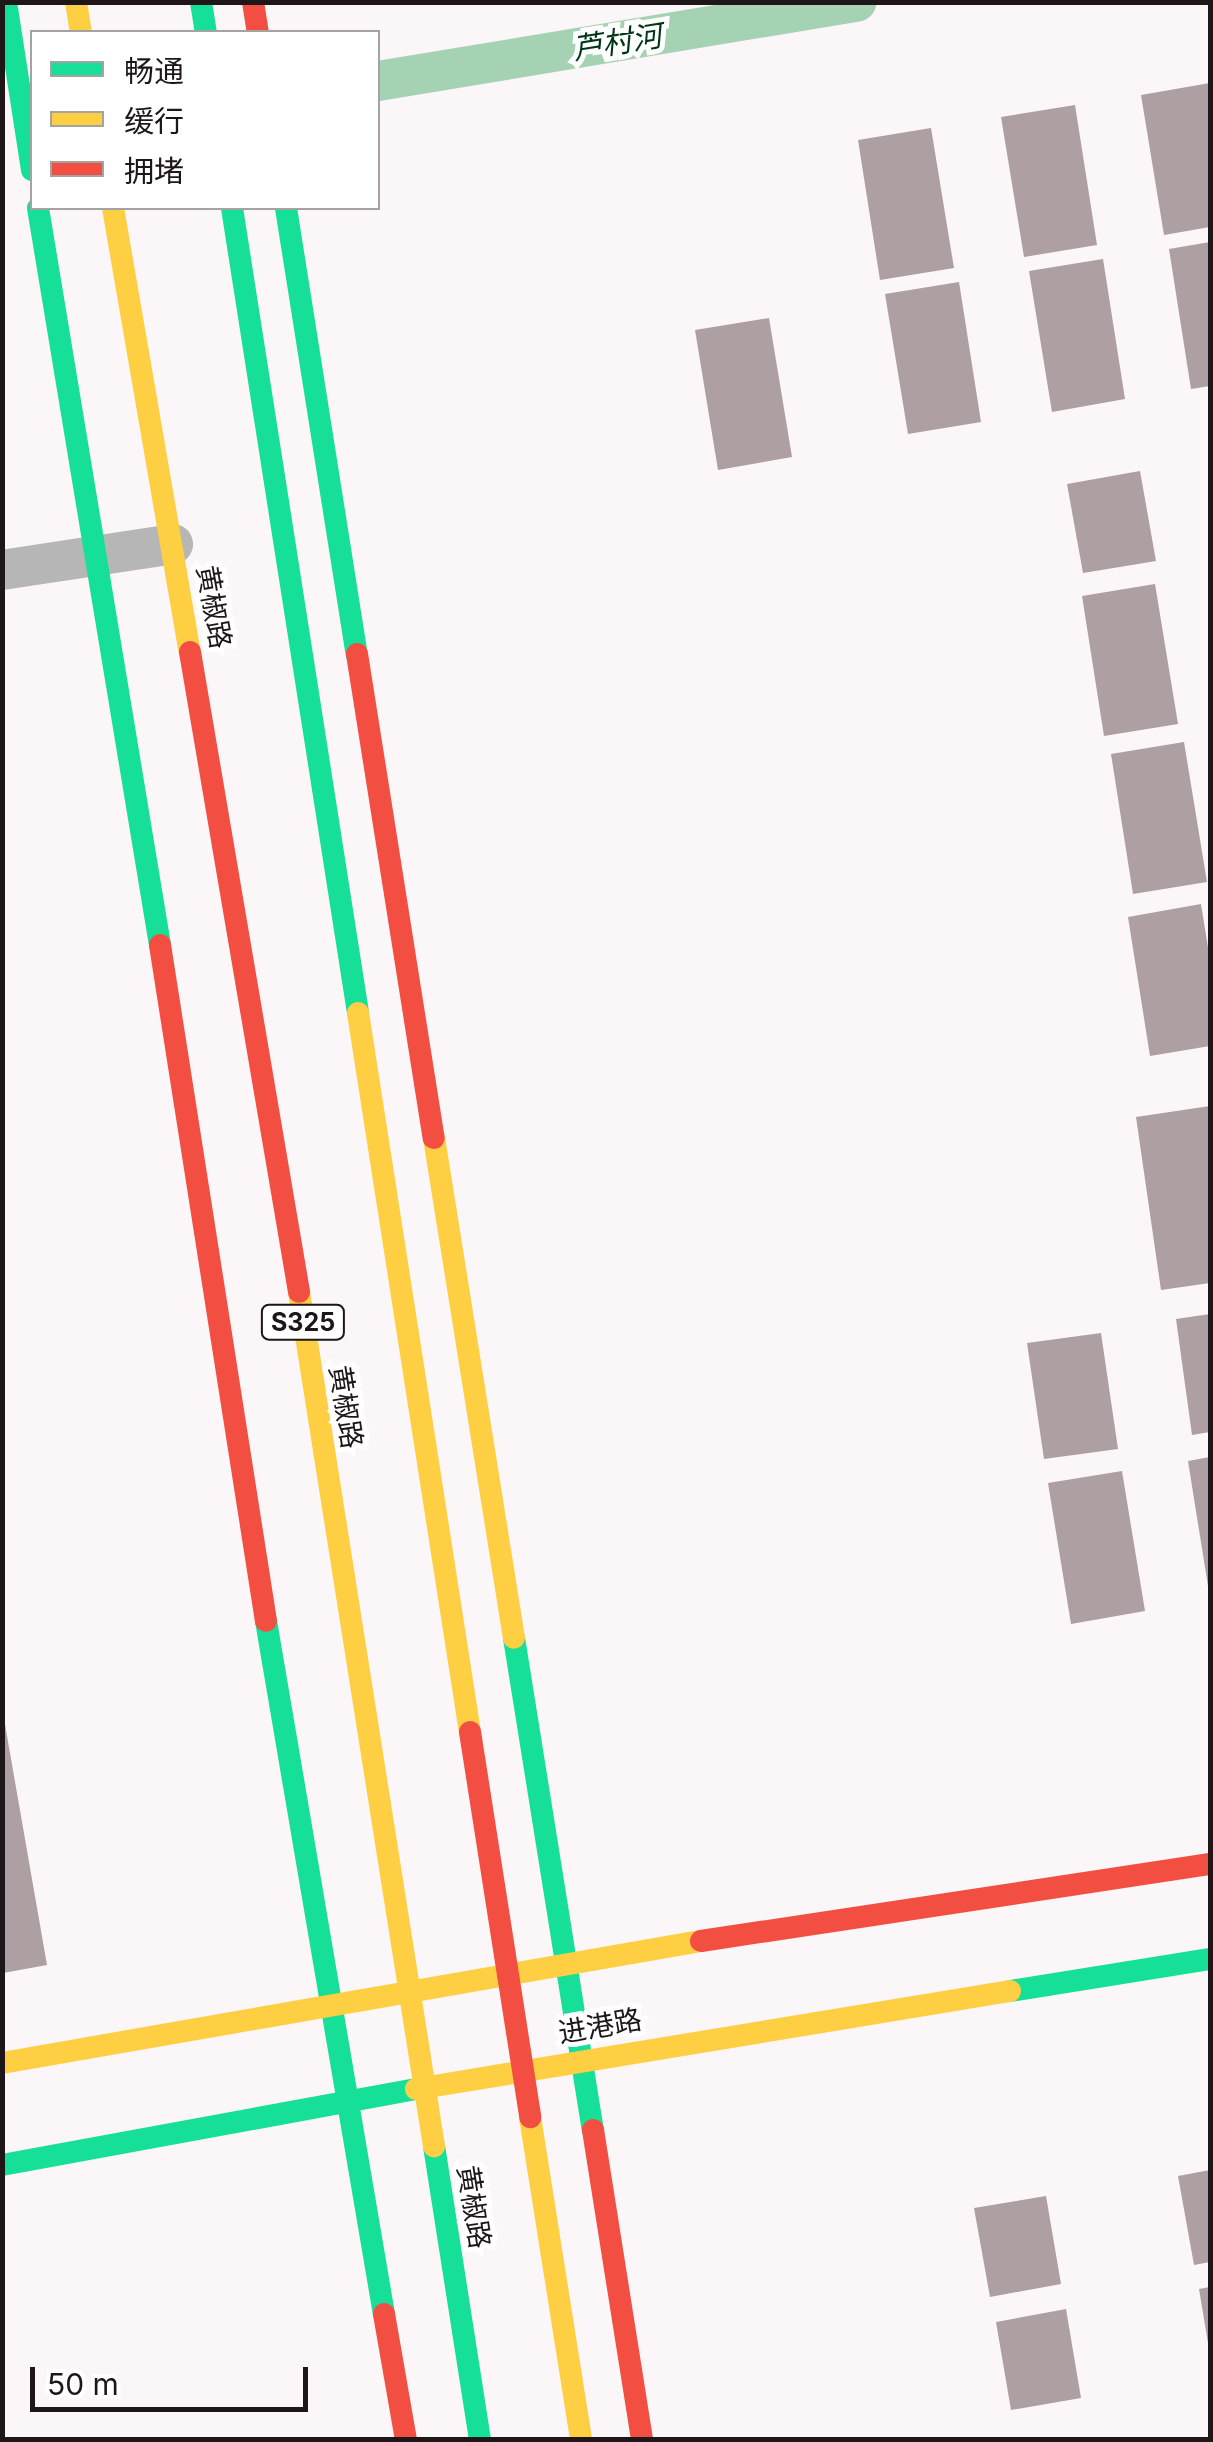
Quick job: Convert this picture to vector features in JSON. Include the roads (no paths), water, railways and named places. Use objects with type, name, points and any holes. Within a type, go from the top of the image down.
[{"type":"main road","points":[[6,2],[30,159]]},
{"type":"main road","points":[[76,2],[81,30]]},
{"type":"main road","points":[[38,210],[329,2005],[406,2440]]},
{"type":"main road","name":"黄椒路","points":[[113,210],[270,1107],[406,1992],[426,2091],[480,2440]]},
{"type":"main road","points":[[232,210],[580,2440]]},
{"type":"main road","points":[[286,210],[642,2440]]},
{"type":"main road","points":[[2,2063],[566,1961],[1210,1864]]},
{"type":"main road","name":"进港路","points":[[2,2165],[426,2091],[582,2059],[1210,1959]]},
{"type":"street","points":[[2,570],[172,544]]},
{"type":"waterway","name":"芦村河","points":[[380,81],[857,2]]}]
